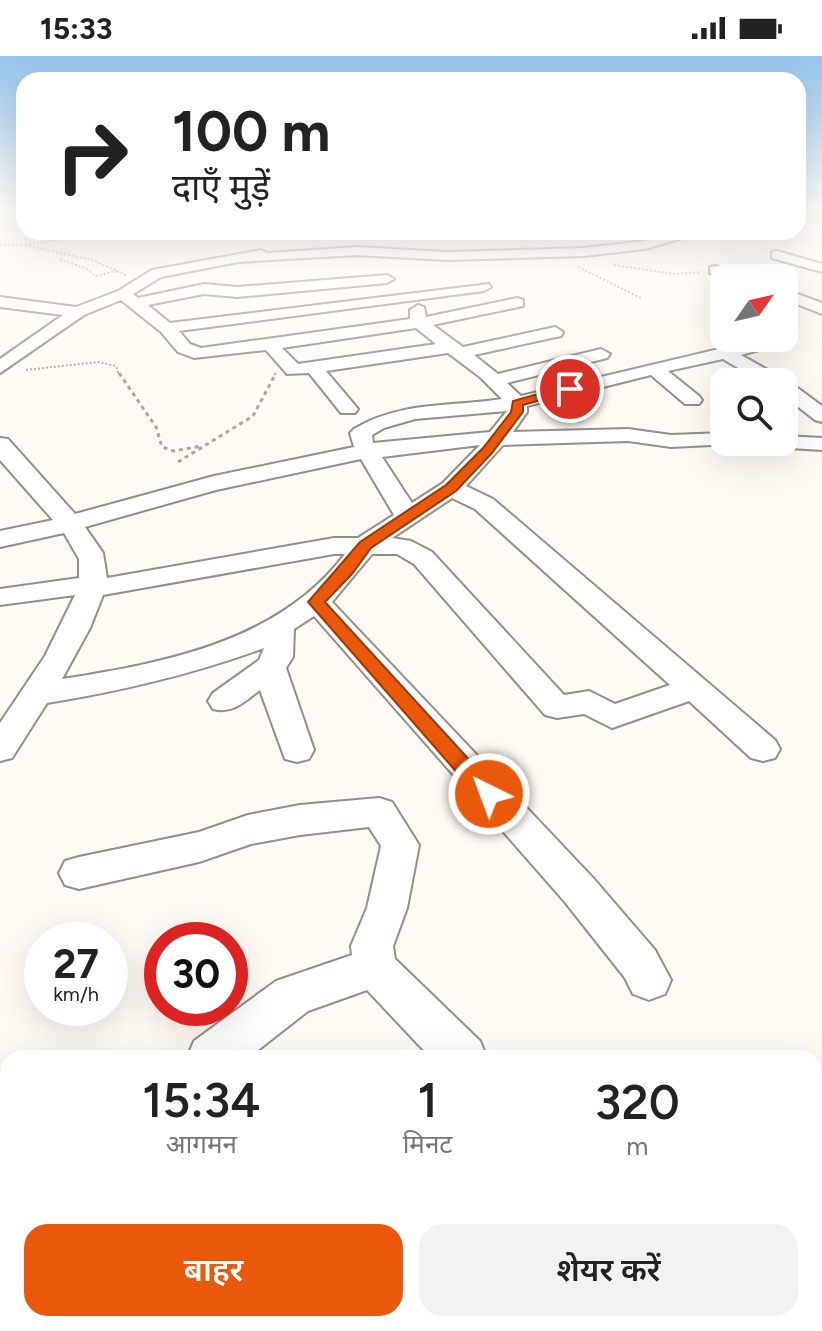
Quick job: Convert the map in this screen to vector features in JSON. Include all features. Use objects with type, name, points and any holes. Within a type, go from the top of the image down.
[{"type":"street","points":[[131,294],[236,270]]},
{"type":"street","points":[[131,294],[204,289],[237,292],[415,270]]},
{"type":"street","points":[[36,694],[116,681],[209,657],[253,641],[316,602],[346,571],[365,545],[451,488],[496,439],[517,412],[517,403],[495,380],[417,319],[419,270]]},
{"type":"street","points":[[798,274],[820,270]]},
{"type":"street","points":[[2,321],[78,312],[204,273]]},
{"type":"street","points":[[167,328],[418,298],[484,287]]},
{"type":"street","points":[[131,294],[184,348],[200,354],[420,323],[517,303]]},
{"type":"street","points":[[805,303],[822,298]]},
{"type":"street","points":[[798,300],[822,309]]},
{"type":"street","points":[[0,302],[78,312]]},
{"type":"street","points":[[0,367],[78,312]]},
{"type":"street","points":[[271,343],[289,368],[314,368],[454,350],[555,332]]},
{"type":"street","points":[[11,340],[41,337]]},
{"type":"street","points":[[408,517],[362,443],[361,433],[393,416],[517,403],[654,368],[738,352]]},
{"type":"street","points":[[495,380],[601,354]]},
{"type":"street","points":[[728,355],[751,368]]},
{"type":"street","points":[[314,368],[348,409]]},
{"type":"street","points":[[654,368],[692,400]]},
{"type":"street","points":[[798,398],[822,416]]},
{"type":"street","points":[[0,539],[69,524],[214,483],[367,452],[496,439],[628,435],[671,441],[710,440]]},
{"type":"street","points":[[798,443],[822,444]]},
{"type":"street","points":[[0,444],[9,468],[54,503],[92,558],[93,588],[58,662],[6,730]]},
{"type":"street","points":[[451,488],[484,504],[763,749]]},
{"type":"street","points":[[0,597],[75,587],[93,588],[334,546],[402,546],[423,558],[557,707],[589,702],[612,717],[694,688]]},
{"type":"street","points":[[316,602],[579,890],[640,964],[649,980]]},
{"type":"street","points":[[224,701],[270,667],[278,657],[280,626]]},
{"type":"street","points":[[270,667],[297,750]]},
{"type":"street","points":[[79,873],[199,847],[248,830],[300,820],[379,812],[400,845],[387,908],[372,946],[375,968],[452,1050]]},
{"type":"street","points":[[221,1050],[292,996],[375,968]]},
{"type":"path","points":[[86,270],[96,276],[119,270],[130,277],[131,294]]},
{"type":"path","points":[[585,270],[641,298]]},
{"type":"path","points":[[642,270],[675,274],[710,270]]},
{"type":"path","points":[[20,371],[98,362],[116,366],[128,391],[157,428],[162,447],[174,451],[201,446]]},
{"type":"path","points":[[178,462],[201,446],[232,433],[252,417],[259,409],[268,380],[289,368]]},
{"type":"route","points":[[489,794],[316,602],[346,571],[365,545],[451,488],[487,451],[517,412],[517,403],[570,389]]}]
